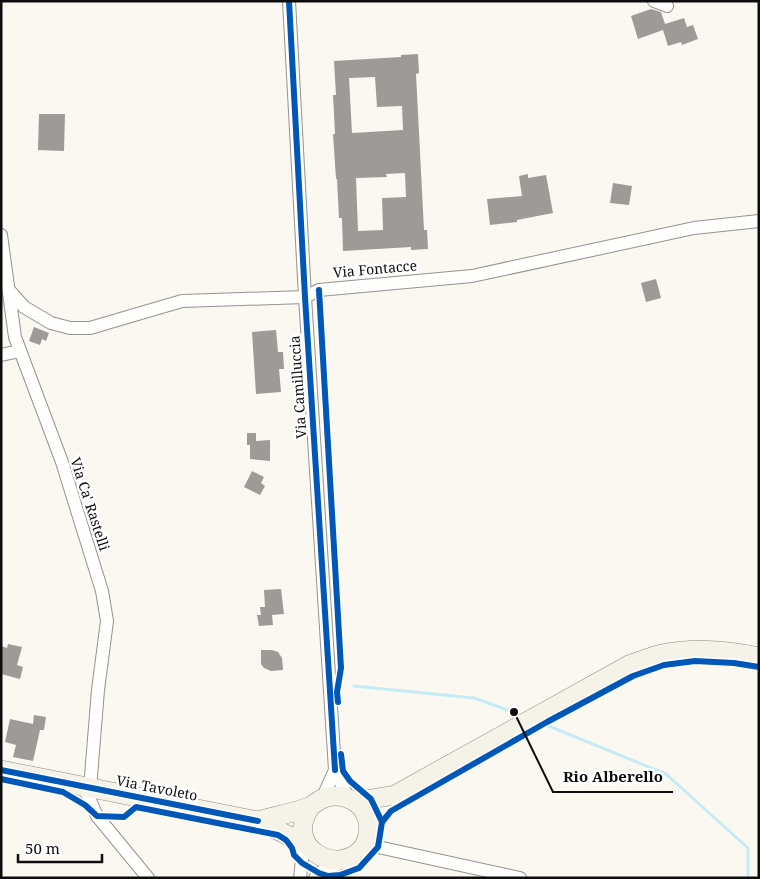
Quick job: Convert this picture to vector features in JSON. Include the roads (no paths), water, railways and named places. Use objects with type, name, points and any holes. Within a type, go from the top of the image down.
[{"type":"main road","points":[[395,795],[368,836],[361,852],[351,859],[340,863],[329,863],[310,852],[304,843],[302,824],[306,814],[317,802],[330,796],[353,802],[395,795],[629,665],[662,654],[715,650],[759,657]]},
{"type":"main road","name":"Via Tavoleto","points":[[1,770],[258,821],[304,843]]},
{"type":"main road","name":"Via Tavoleto","points":[[258,821],[317,802]]},
{"type":"main road","points":[[353,802],[364,812],[368,836]]},
{"type":"street","name":"Via Camilluccia","points":[[289,1],[305,297],[335,770],[353,802]]},
{"type":"street","points":[[654,1],[666,6]]},
{"type":"street","name":"Via Fontacce","points":[[8,290],[24,307],[51,323],[70,328],[90,328],[182,301],[305,297],[319,290],[472,276],[694,228],[759,220]]},
{"type":"street","name":"Via Ca' Rastelli","points":[[1,235],[15,337],[62,462],[102,591],[107,621],[87,787]]},
{"type":"street","points":[[1,355],[20,351]]},
{"type":"street","name":"Via Camilluccia","points":[[317,802],[335,770]]},
{"type":"street","points":[[87,787],[97,816],[148,878]]},
{"type":"street","points":[[368,836],[378,847],[520,878]]},
{"type":"street","points":[[300,878],[304,843]]},
{"type":"street","points":[[315,878],[320,873],[340,863]]},
{"type":"waterway","points":[[354,686],[474,698],[524,716]]},
{"type":"waterway","points":[[539,722],[666,774],[748,848],[748,878]]},
{"type":"place","name":"Rio Alberello","points":[[514,712]]}]
